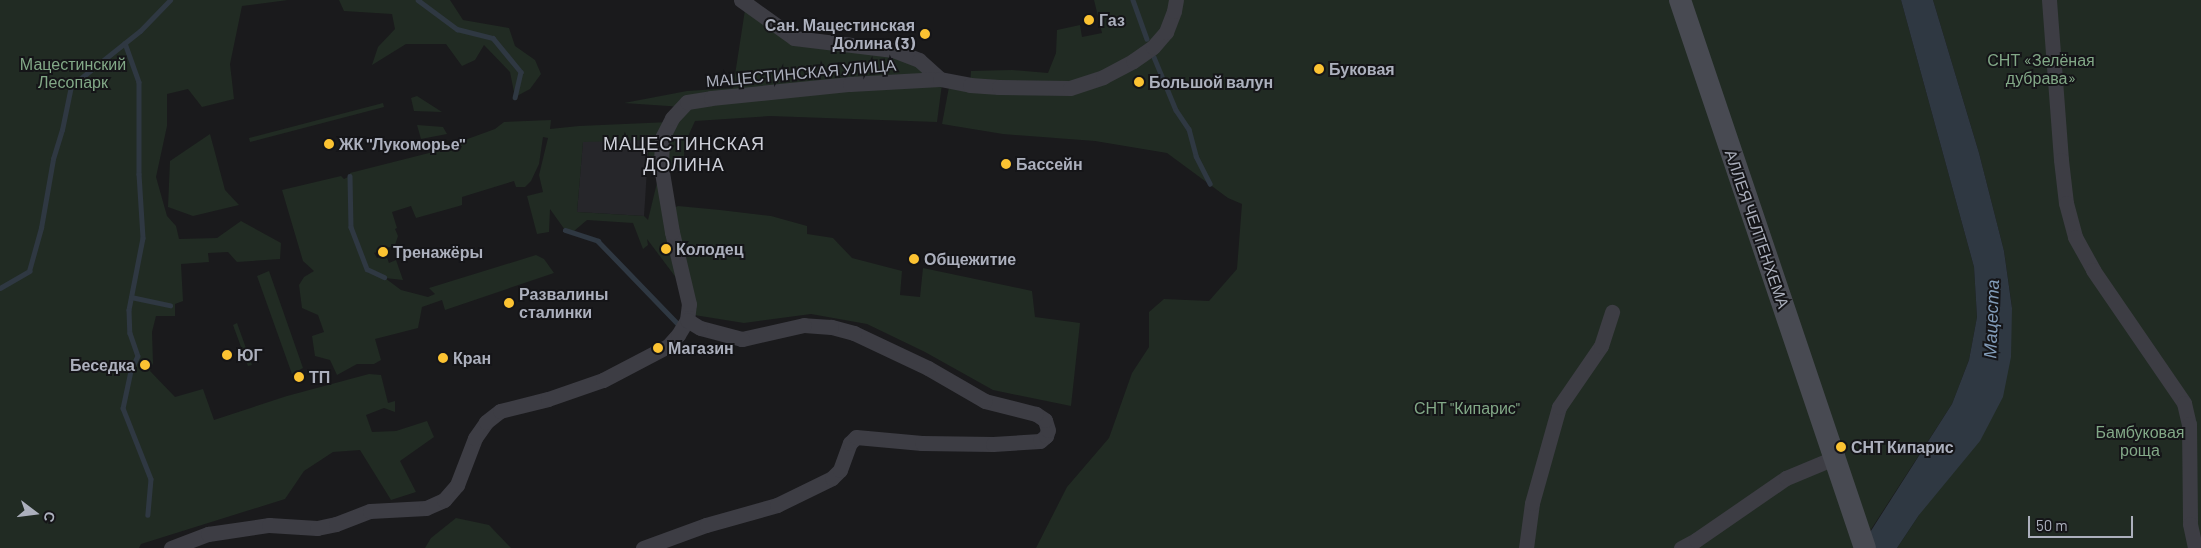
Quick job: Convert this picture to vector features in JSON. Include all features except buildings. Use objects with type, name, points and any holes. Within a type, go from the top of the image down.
[{"type":"main road","name":"АЛЛЕЯ ЧЕЛТЕНХЕМА","points":[[1680,0],[1865,548]]},
{"type":"street","name":"МАЦЕСТИНСКАЯ УЛИЦА","points":[[741,0],[794,38],[893,50],[919,60],[940,79]]},
{"type":"street","name":"МАЦЕСТИНСКАЯ УЛИЦА","points":[[687,320],[689,304],[672,232],[661,166],[662,138],[672,118],[687,102],[850,84],[940,79],[970,85],[1070,88],[1103,77],[1133,61],[1153,47],[1166,32],[1176,0]]},
{"type":"street","points":[[2049,0],[2060,160],[2066,203],[2076,237],[2093,270],[2184,403],[2189,424],[2190,524],[2195,548]]},
{"type":"street","points":[[1526,548],[1532,502],[1559,407],[1601,346],[1612,312]]},
{"type":"street","points":[[171,548],[208,534],[269,526],[317,528],[336,524],[370,511],[426,508],[444,500],[458,485],[475,438],[486,422],[493,416],[500,411],[548,399],[603,380],[668,346],[678,335],[687,320],[700,328],[742,339],[804,325],[831,326],[854,333],[928,368],[985,401],[1036,414],[1045,420],[1048,430],[1046,436],[1040,441],[992,444],[922,443],[856,437],[850,443],[840,470],[832,478],[777,505],[706,525],[643,548]]},
{"type":"street","points":[[1681,548],[1719,525],[1786,478],[1834,458]]},
{"type":"shaded area","points":[[649,139],[644,216],[577,212],[583,141]]},
{"type":"green space","name":"Мацестинский Лесопарк","points":[[0,0],[288,0],[242,6],[230,64],[234,99],[202,107],[188,89],[167,94],[167,126],[156,177],[167,216],[176,226],[179,239],[217,238],[241,221],[281,243],[280,259],[237,262],[228,252],[208,253],[209,262],[181,264],[183,301],[175,304],[175,316],[156,316],[152,332],[153,363],[150,371],[175,397],[203,389],[214,420],[287,396],[369,374],[381,375],[388,403],[395,401],[395,412],[384,408],[366,415],[372,432],[396,431],[427,421],[434,437],[400,461],[416,492],[391,500],[360,450],[333,452],[304,471],[285,499],[141,544],[139,548],[0,548]]},
{"type":"green space","points":[[339,0],[450,0],[463,20],[509,28],[515,46],[535,60],[541,74],[530,89],[515,97],[510,72],[484,45],[475,60],[462,66],[446,44],[406,44],[372,65],[378,47],[395,29],[392,14],[344,11]]},
{"type":"green space","name":"СНТ \"Кипарис\"","points":[[1094,0],[1901,0],[1974,267],[1977,317],[1969,360],[1952,404],[1859,548],[1036,548],[1067,487],[1109,438],[1132,373],[1149,347],[1149,312],[1164,299],[1209,301],[1237,269],[1242,204],[1228,198],[1167,153],[1095,141],[1003,134],[942,124],[949,87],[970,85],[971,71],[1012,70],[1048,73],[1056,53],[1057,30],[1080,25],[1082,37],[1102,33]]},
{"type":"green space","points":[[1933,0],[2201,0],[2201,548],[1897,548],[1919,515],[2012,307],[2004,251],[1979,153]]},
{"type":"green space","points":[[745,10],[798,46],[893,50],[942,84],[937,122],[770,116],[695,121],[685,143],[683,168],[661,166],[669,210],[678,206],[720,210],[771,216],[807,226],[807,234],[833,238],[852,258],[902,271],[900,295],[920,297],[923,268],[1032,291],[1035,317],[1080,323],[1071,406],[993,390],[925,352],[867,324],[811,314],[744,323],[688,314],[686,291],[647,239],[648,245],[643,249],[633,223],[587,220],[574,231],[565,230],[550,209],[549,232],[537,234],[527,196],[543,192],[539,175],[548,138],[543,137],[539,164],[531,181],[525,187],[516,187],[514,181],[462,197],[462,205],[416,218],[411,206],[392,212],[398,236],[395,245],[374,253],[377,258],[386,255],[389,263],[396,260],[403,280],[385,278],[401,290],[428,297],[435,294],[429,288],[536,255],[544,259],[554,273],[445,310],[442,300],[422,307],[418,328],[375,339],[381,360],[374,364],[357,364],[337,375],[330,360],[315,356],[312,336],[324,332],[318,315],[302,308],[299,285],[304,277],[314,271],[303,261],[282,190],[341,176],[344,179],[350,176],[350,173],[429,153],[495,129],[504,122],[551,120],[550,129],[670,122],[683,107],[624,103],[687,91],[733,88]],"holes":[[[649,140],[648,159],[661,166],[648,220],[644,216],[577,212],[583,142]]]},
{"type":"green space","points":[[417,96],[442,112],[414,111],[411,98]]},
{"type":"green space","points":[[383,103],[384,107],[250,142],[249,138]]},
{"type":"green space","points":[[417,125],[443,127],[447,134],[421,139]]},
{"type":"green space","points":[[210,134],[225,190],[239,205],[193,216],[168,207],[170,161]]},
{"type":"green space","points":[[269,271],[303,368],[292,374],[257,276]]},
{"type":"green space","points":[[237,323],[252,365],[248,366],[233,325]]},
{"type":"green space","points":[[456,518],[489,525],[511,548],[425,548],[431,538]]},
{"type":"water","name":"Мацеста","points":[[1901,0],[1933,0],[1979,153],[2004,251],[2012,308],[2011,357],[2003,397],[1980,441],[1919,515],[1897,548],[1860,548],[1952,404],[1969,360],[1977,317],[1974,267]]},
{"type":"waterway","points":[[0,288],[29,271],[41,228],[53,159],[62,130],[71,86],[140,31],[170,0]]},
{"type":"waterway","points":[[418,0],[457,29],[493,38],[521,72],[515,97]]},
{"type":"waterway","points":[[1133,0],[1147,39]]},
{"type":"waterway","points":[[125,43],[139,82],[139,174],[143,238],[129,310],[130,333],[138,356],[131,371],[123,408],[151,479],[148,515]]},
{"type":"waterway","points":[[1154,57],[1176,110],[1189,129],[1196,156],[1210,184]]},
{"type":"waterway","points":[[350,176],[351,227],[367,269],[384,277]]},
{"type":"waterway","points":[[565,230],[598,241],[680,326]]},
{"type":"waterway","points":[[131,297],[170,305]]},
{"type":"place","name":"Газ","points":[[1089,20]]},
{"type":"place","name":"Сан. Мацестинская Долина (3)","points":[[925,34]]},
{"type":"place","name":"Буковая","points":[[1319,69]]},
{"type":"place","name":"Большой валун","points":[[1139,82]]},
{"type":"place","name":"ЖК \"Лукоморье\"","points":[[329,144]]},
{"type":"place","name":"Бассейн","points":[[1006,164]]},
{"type":"place","name":"Колодец","points":[[666,249]]},
{"type":"place","name":"Тренажёры","points":[[383,252]]},
{"type":"place","name":"Общежитие","points":[[914,259]]},
{"type":"place","name":"Развалины сталинки","points":[[509,303]]},
{"type":"place","name":"Магазин","points":[[658,348]]},
{"type":"place","name":"ЮГ","points":[[227,355]]},
{"type":"place","name":"Кран","points":[[443,358]]},
{"type":"place","name":"Беседка","points":[[145,365]]},
{"type":"place","name":"ТП","points":[[299,377]]},
{"type":"place","name":"СНТ Кипарис","points":[[1841,447]]},
{"type":"district","name":"МАЦЕСТИНСКАЯ ДОЛИНА","points":[[684,154]]},
{"type":"park label","name":"СНТ «Зелёная дубрава»","points":[[2041,69]]},
{"type":"park label","name":"Бамбуковая роща","points":[[2140,441]]}]
